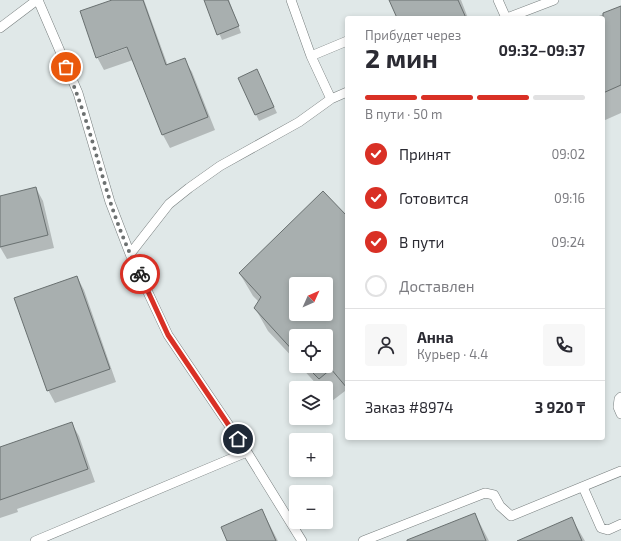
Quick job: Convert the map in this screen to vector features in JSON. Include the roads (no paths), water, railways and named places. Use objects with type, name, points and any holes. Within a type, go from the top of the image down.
[{"type":"lane","points":[[0,28],[37,0],[78,93],[110,202],[130,254],[168,335],[247,452],[302,541]]},
{"type":"lane","points":[[292,0],[312,56],[331,99]]},
{"type":"lane","points":[[498,0],[506,16]]},
{"type":"lane","points":[[512,16],[554,0]]},
{"type":"lane","points":[[312,56],[345,42]]},
{"type":"lane","points":[[130,254],[169,204],[189,188],[220,166],[299,122],[331,99],[345,93]]},
{"type":"lane","points":[[621,397],[619,399],[618,407],[621,414]]},
{"type":"lane","points":[[35,541],[247,452]]},
{"type":"lane","points":[[363,541],[485,493],[494,495],[500,506],[511,516],[621,471]]},
{"type":"lane","points":[[583,487],[601,528],[608,530],[621,524]]}]
